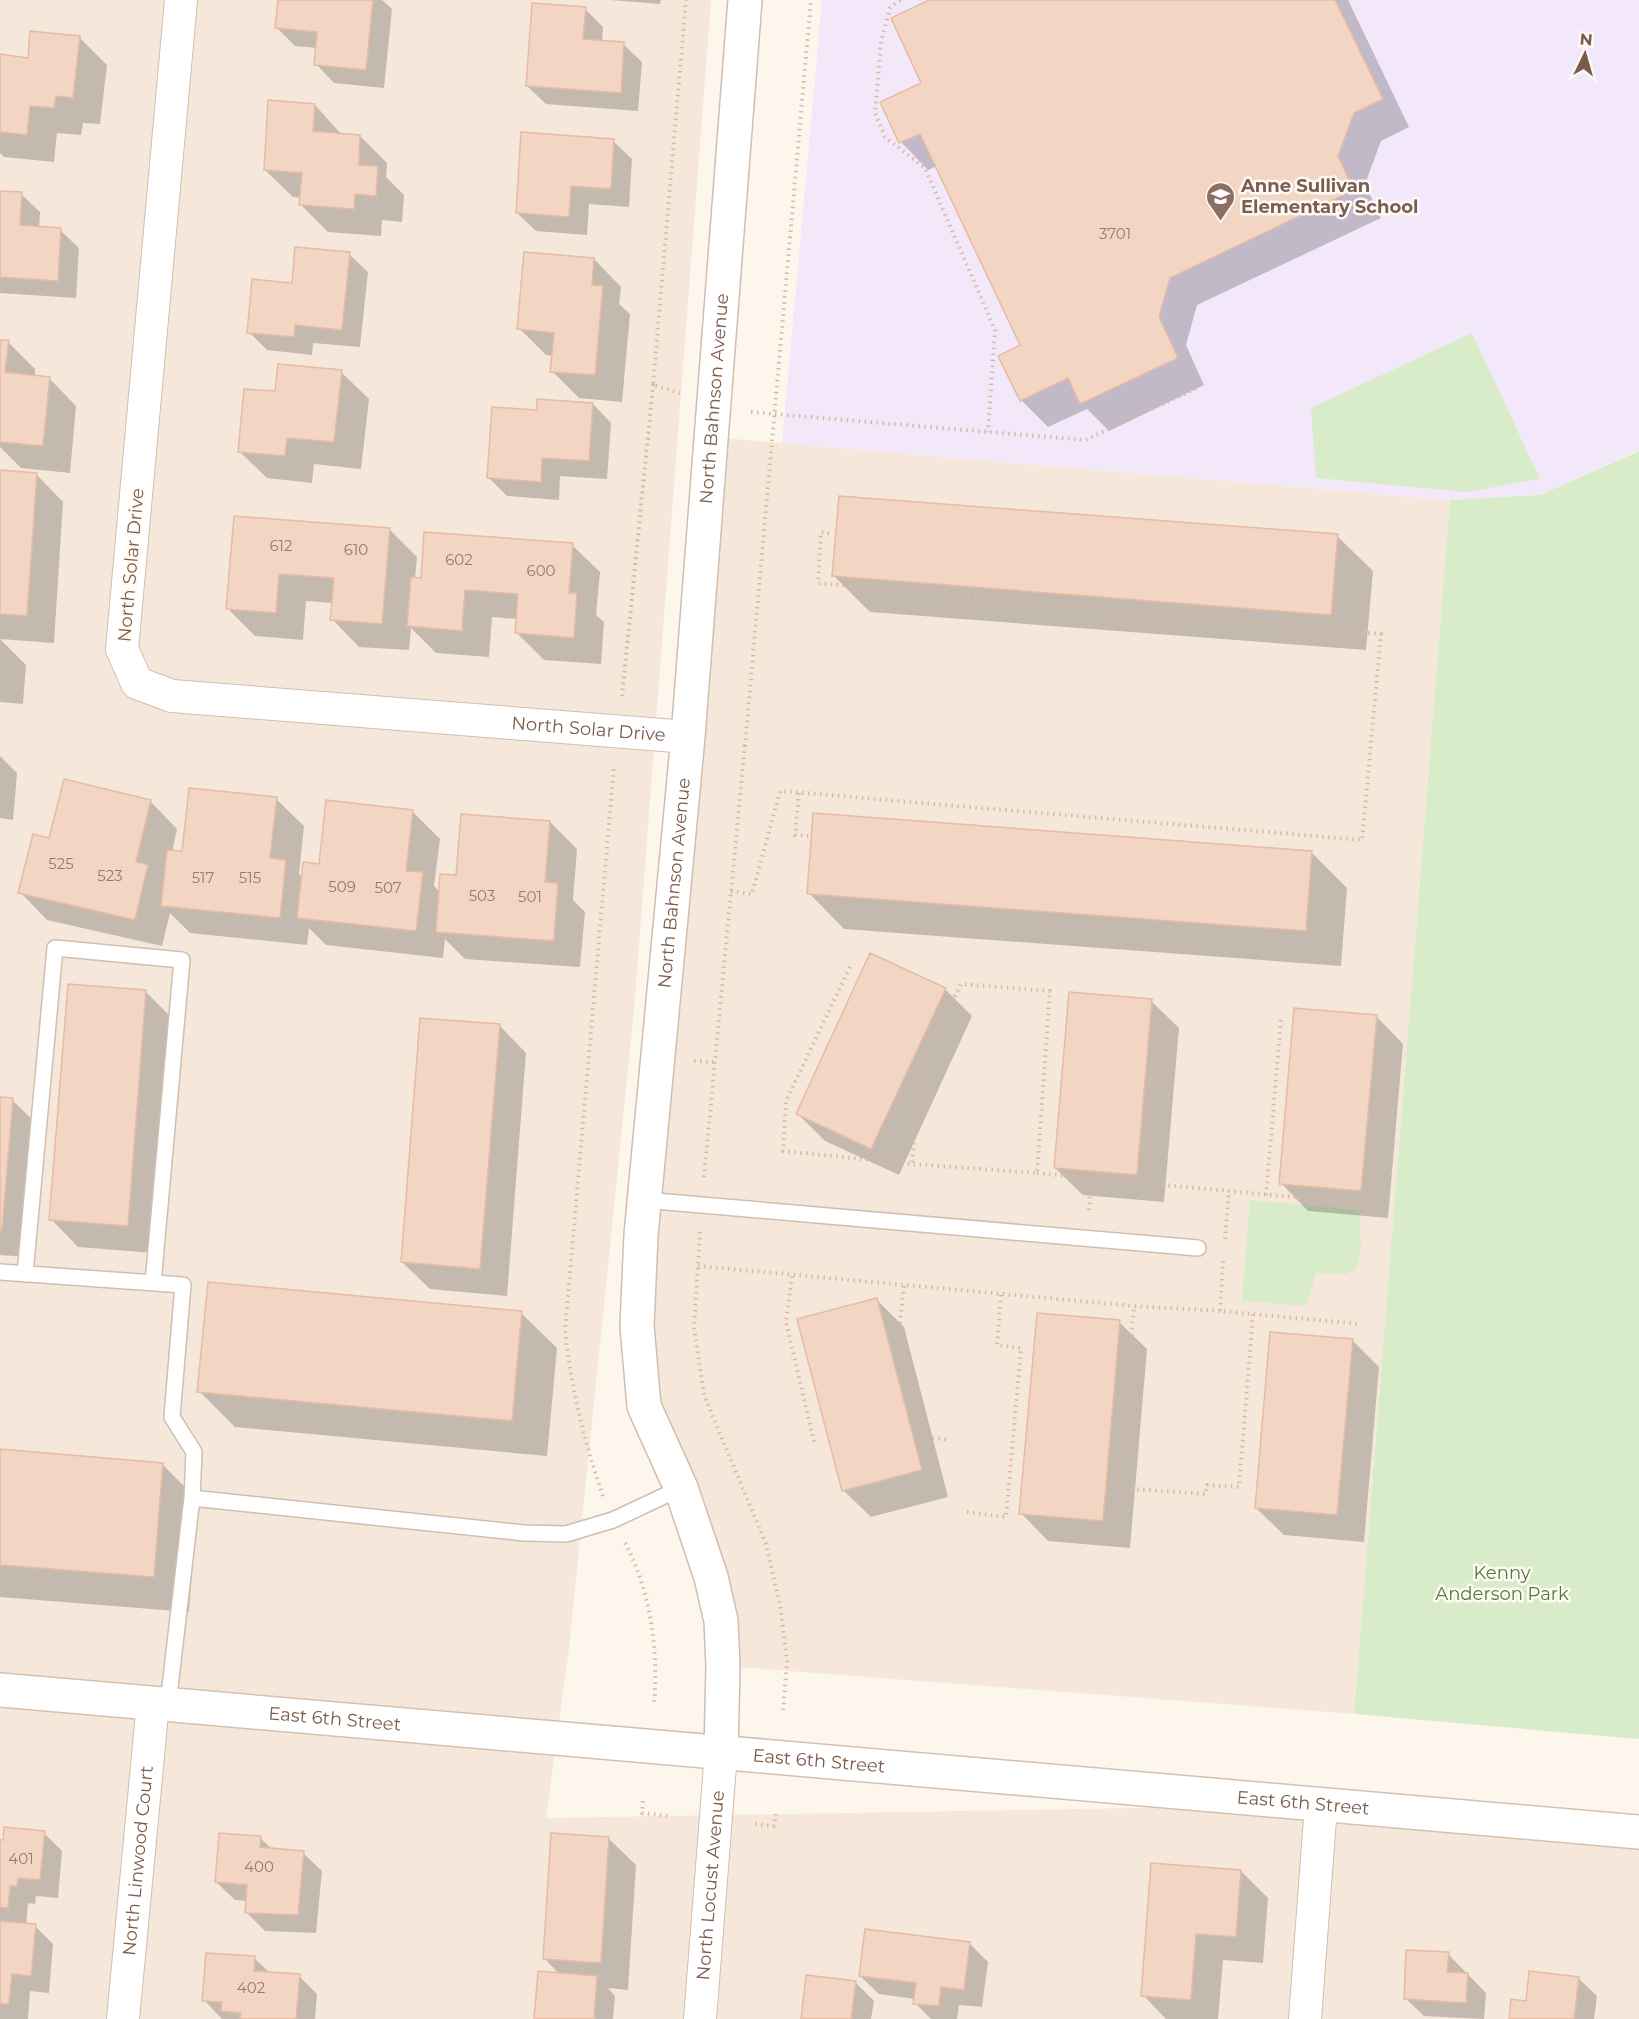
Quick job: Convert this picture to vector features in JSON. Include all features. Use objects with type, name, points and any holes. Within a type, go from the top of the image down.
[{"type":"street","name":"North Solar Drive","points":[[181,0],[122,649],[137,683],[172,696],[688,737]]},
{"type":"street","name":"North Bahnson Avenue","points":[[721,1753],[723,1666],[720,1621],[711,1577],[681,1488],[644,1406],[637,1326],[644,1200],[688,737],[745,0]]},
{"type":"street","name":"East 6th Street","points":[[0,1690],[1639,1832]]},
{"type":"street","name":"North Linwood Court","points":[[123,2019],[160,1704]]},
{"type":"street","name":"North Locust Avenue","points":[[700,2019],[721,1753]]},
{"type":"street","points":[[1305,2019],[1321,1804]]},
{"type":"lane","points":[[25,1274],[55,948],[182,960],[153,1283]]},
{"type":"lane","points":[[644,1200],[1197,1248]]},
{"type":"lane","points":[[0,1272],[183,1285],[172,1417],[194,1452],[192,1498],[160,1704]]},
{"type":"lane","points":[[192,1498],[524,1533],[566,1534],[613,1520],[681,1488]]},
{"type":"path","points":[[653,385],[686,0]]},
{"type":"path","points":[[741,789],[811,0]]},
{"type":"path","points":[[900,0],[890,8],[881,42],[875,113],[885,136],[925,168],[995,330],[988,432]]},
{"type":"path","points":[[775,414],[1085,440],[1199,387]]},
{"type":"path","points":[[731,891],[752,894],[780,791],[1362,840],[1382,634],[818,583],[821,532],[831,534]]},
{"type":"path","points":[[799,793],[795,836],[811,836]]},
{"type":"path","points":[[850,968],[786,1101],[783,1151],[1368,1204],[1384,1059]]},
{"type":"path","points":[[912,1164],[921,1064],[961,984],[1050,991],[1037,1173]]},
{"type":"path","points":[[1144,1183],[1159,1020]]},
{"type":"path","points":[[1266,1195],[1281,1020]]},
{"type":"path","points":[[579,1182],[565,1330],[571,1384],[584,1439],[613,1520],[629,1550],[649,1613],[657,1674],[654,1702]]},
{"type":"path","points":[[1225,1245],[1229,1191]]},
{"type":"path","points":[[1220,1311],[1224,1256]]},
{"type":"path","points":[[698,1266],[904,1286],[1360,1324]]},
{"type":"path","points":[[792,1276],[786,1322],[816,1446]]},
{"type":"path","points":[[904,1286],[899,1332],[925,1437],[949,1440]]},
{"type":"path","points":[[967,1512],[1006,1517],[1022,1348],[997,1346],[1001,1293]]},
{"type":"path","points":[[1134,1306],[1118,1488],[1206,1494],[1207,1485],[1239,1487],[1253,1314]]},
{"type":"path","points":[[643,1801],[642,1813],[670,1816]]},
{"type":"path","points":[[755,1824],[774,1826],[776,1814]]},
{"type":"shaded area","points":[[0,0],[711,0],[634,1011],[569,1648],[546,1818],[1321,1805],[1639,1832],[1639,2019],[0,2019]]},
{"type":"shaded area","name":"Anne Sullivan Elementary School","points":[[822,0],[1639,0],[1639,450],[1540,495],[1450,500],[782,443]]},
{"type":"shaded area","points":[[711,437],[1450,500],[1354,1714],[723,1666],[644,1406]]},
{"type":"green space","points":[[1472,333],[1540,479],[1466,492],[1316,478],[1311,408]]},
{"type":"green space","name":"Kenny Anderson Park","points":[[1639,451],[1639,1739],[1354,1714],[1450,500],[1540,495]]},
{"type":"green space","points":[[1250,1200],[1359,1210],[1361,1251],[1355,1270],[1345,1274],[1316,1273],[1306,1306],[1242,1301]]},
{"type":"building","points":[[278,0],[373,0],[366,70],[314,65],[317,32],[275,28]]},
{"type":"building","name":"Anne Sullivan Elementary School","points":[[929,0],[1335,0],[1383,99],[1354,113],[1338,156],[1354,190],[1170,278],[1159,317],[1178,358],[1080,404],[1068,378],[1020,401],[998,356],[1020,345],[920,134],[899,143],[880,102],[921,83],[891,18]]},
{"type":"building","points":[[532,3],[586,7],[583,39],[624,42],[621,93],[526,86]]},
{"type":"building","points":[[30,31],[80,36],[73,98],[56,96],[54,108],[30,106],[27,135],[0,132],[0,54],[28,58]]},
{"type":"building","points":[[268,100],[315,104],[313,131],[360,135],[359,165],[378,166],[376,196],[355,194],[354,209],[299,205],[302,173],[264,170]]},
{"type":"building","points":[[521,132],[614,139],[611,189],[571,186],[569,217],[516,213]]},
{"type":"building","points":[[0,191],[22,192],[20,225],[61,228],[58,281],[0,277]]},
{"type":"building","points":[[295,247],[350,252],[342,330],[295,325],[294,337],[247,333],[252,279],[292,283]]},
{"type":"building","points":[[524,252],[594,258],[592,285],[603,286],[595,375],[550,372],[554,333],[517,329]]},
{"type":"building","points":[[0,340],[9,340],[5,372],[50,377],[43,446],[0,442]]},
{"type":"building","points":[[278,364],[342,370],[334,442],[287,438],[285,456],[238,452],[244,389],[275,391]]},
{"type":"building","points":[[537,399],[593,403],[589,461],[542,458],[541,482],[487,478],[492,407],[537,410]]},
{"type":"building","points":[[0,470],[37,473],[27,616],[0,614]]},
{"type":"building","points":[[839,496],[1338,534],[1331,615],[832,576]]},
{"type":"building","points":[[234,516],[390,528],[382,624],[330,620],[334,578],[279,574],[276,613],[226,609]]},
{"type":"building","points":[[424,532],[573,543],[569,593],[577,593],[574,638],[515,633],[518,594],[465,590],[462,631],[407,626],[411,577],[421,578]]},
{"type":"building","points":[[64,779],[151,800],[136,862],[148,865],[135,920],[18,893],[33,834],[49,838]]},
{"type":"building","points":[[189,788],[277,797],[270,858],[286,860],[280,918],[161,906],[167,850],[182,851]]},
{"type":"building","points":[[326,800],[413,810],[406,871],[423,872],[416,931],[297,918],[303,862],[319,864]]},
{"type":"building","points":[[813,813],[1312,851],[1306,931],[807,894]]},
{"type":"building","points":[[461,814],[550,821],[545,882],[558,883],[554,941],[436,932],[440,874],[456,875]]},
{"type":"building","points":[[870,953],[946,988],[871,1149],[796,1114]]},
{"type":"building","points":[[68,984],[146,990],[128,1226],[49,1220]]},
{"type":"building","points":[[1069,992],[1152,999],[1137,1175],[1054,1168]]},
{"type":"building","points":[[1294,1008],[1377,1015],[1361,1191],[1279,1184]]},
{"type":"building","points":[[420,1018],[500,1024],[480,1269],[401,1262]]},
{"type":"building","points":[[0,1097],[13,1098],[2,1230],[0,1230]]},
{"type":"building","points":[[208,1282],[522,1311],[512,1421],[197,1392]]},
{"type":"building","points":[[877,1298],[922,1470],[842,1491],[797,1319]]},
{"type":"building","points":[[1037,1313],[1120,1320],[1103,1521],[1019,1514]]},
{"type":"building","points":[[1270,1332],[1353,1339],[1337,1515],[1255,1508]]},
{"type":"building","points":[[0,1449],[163,1463],[154,1577],[0,1565]]},
{"type":"building","points":[[4,1827],[45,1831],[40,1880],[18,1878],[17,1886],[10,1886],[8,1908],[0,1907],[0,1840],[3,1840]]},
{"type":"building","points":[[219,1833],[261,1836],[260,1847],[304,1851],[298,1915],[245,1913],[247,1885],[215,1882]]},
{"type":"building","points":[[551,1833],[609,1837],[601,1963],[543,1959]]},
{"type":"building","points":[[1151,1863],[1241,1870],[1236,1937],[1196,1934],[1191,2000],[1141,1996]]},
{"type":"building","points":[[0,1921],[36,1924],[31,1976],[12,1974],[9,2004],[0,2004]]},
{"type":"building","points":[[865,1929],[970,1942],[964,1990],[941,1987],[939,2006],[913,2004],[916,1983],[859,1976]]},
{"type":"building","points":[[1406,1950],[1449,1952],[1447,1972],[1468,1973],[1466,2003],[1404,1999]]},
{"type":"building","points":[[206,1953],[255,1956],[254,1971],[300,1974],[296,2019],[240,2019],[241,2013],[221,2011],[222,2002],[202,2001]]},
{"type":"building","points":[[538,1971],[597,1976],[594,2019],[534,2019]]},
{"type":"building","points":[[1529,1971],[1579,1977],[1574,2019],[1509,2019],[1511,1999],[1526,2001]]},
{"type":"building","points":[[806,1975],[856,1981],[851,2019],[801,2019]]},
{"type":"place","name":"Anne Sullivan Elementary School","points":[[1220,222]]}]
